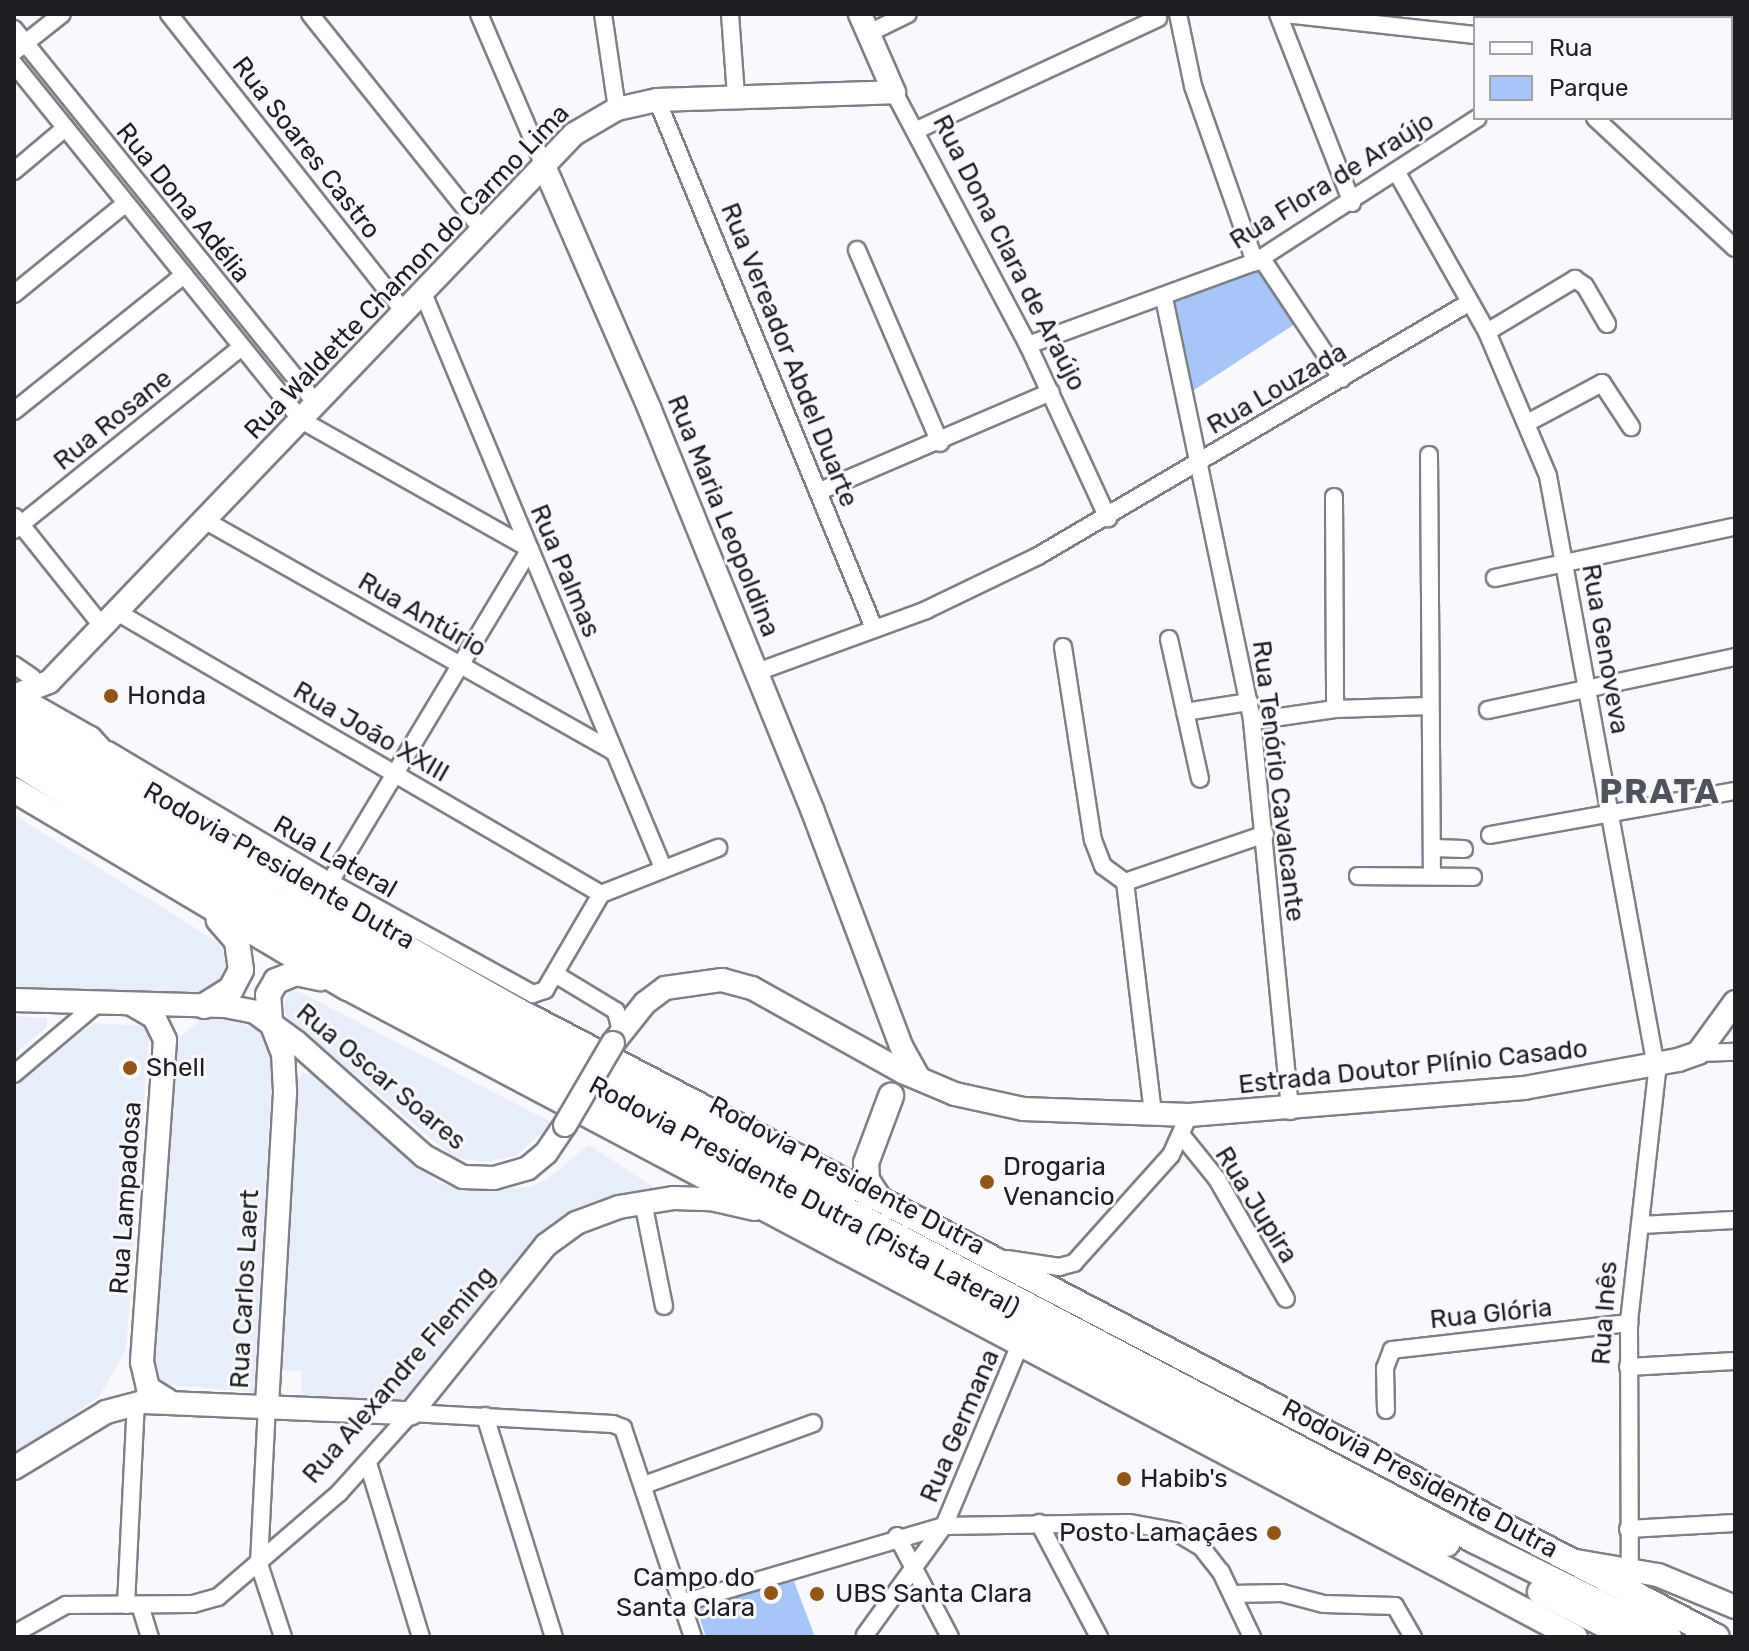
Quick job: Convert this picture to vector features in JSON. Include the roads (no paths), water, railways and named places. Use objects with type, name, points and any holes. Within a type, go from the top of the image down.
[{"type":"highway","points":[[14,696],[45,709],[90,739],[132,789]]},
{"type":"highway","name":"Rodovia Presidente Dutra (Pista Lateral)","points":[[14,712],[132,789],[378,935],[985,1256],[1717,1637]]},
{"type":"highway","name":"Rodovia Presidente Dutra","points":[[14,737],[257,890],[576,1066],[1477,1542],[1669,1637]]},
{"type":"highway","name":"Rodovia Presidente Dutra","points":[[14,761],[217,888],[437,1013],[1628,1637]]},
{"type":"highway","name":"Rodovia Presidente Dutra (Pista Lateral)","points":[[14,790],[206,907],[348,988],[1575,1637]]},
{"type":"highway","points":[[204,1006],[231,989],[241,970],[237,941],[206,907]]},
{"type":"highway","points":[[270,1021],[270,990],[285,975],[310,974],[348,988]]},
{"type":"highway","name":"Rua Maria Leopoldina","points":[[880,1200],[867,1180],[866,1163],[891,1096]]},
{"type":"main road","name":"Rua Dona Clara de Araújo","points":[[864,24],[894,92]]},
{"type":"main road","name":"Rua Waldette Chamon do Carmo Lima","points":[[14,696],[40,680],[110,619],[574,134],[617,109],[657,100],[894,92]]},
{"type":"main road","name":"Rua Maria Leopoldina","points":[[544,166],[757,672],[895,1055],[891,1096]]},
{"type":"main road","points":[[40,680],[45,709]]},
{"type":"main road","name":"Rua Oscar Soares","points":[[14,1000],[249,1010],[270,1021],[424,1156],[455,1175],[492,1179],[528,1168],[546,1153],[617,1037],[665,988],[722,980],[752,988],[895,1055],[919,1078],[955,1094],[1023,1109]]},
{"type":"main road","points":[[1698,1053],[1735,1002]]},
{"type":"main road","points":[[132,1004],[154,1017],[165,1040],[183,1017],[204,1006]]},
{"type":"main road","name":"Rua Carlos Laert","points":[[267,1405],[285,1091],[283,1056],[270,1021]]},
{"type":"main road","name":"Rua Lampadosa","points":[[142,1362],[165,1040]]},
{"type":"main road","name":"Estrada Doutor Plínio Casado","points":[[1189,1115],[1290,1111],[1524,1088],[1656,1065],[1698,1053]]},
{"type":"main road","name":"Rua Oscar Soares","points":[[891,1096],[914,1090],[973,1109],[1189,1115]]},
{"type":"main road","name":"Rua Alexandre Fleming","points":[[411,1413],[546,1245],[595,1214],[643,1202],[711,1199],[791,1220]]},
{"type":"main road","points":[[142,1362],[148,1388],[167,1400]]},
{"type":"main road","points":[[106,1412],[142,1362]]},
{"type":"main road","points":[[14,1468],[106,1412],[136,1403],[167,1400],[411,1413]]},
{"type":"main road","points":[[1570,1561],[1630,1567],[1735,1607]]},
{"type":"street","points":[[20,48],[62,14]]},
{"type":"street","name":"Rua Soares Castro","points":[[169,14],[404,312]]},
{"type":"street","points":[[310,14],[483,231]]},
{"type":"street","name":"Rua Maria Leopoldina","points":[[479,14],[544,166]]},
{"type":"street","points":[[603,14],[617,109]]},
{"type":"street","points":[[730,14],[736,96]]},
{"type":"street","points":[[864,24],[908,14]]},
{"type":"street","points":[[1178,14],[1193,86],[1258,260],[1342,379]]},
{"type":"street","points":[[1278,14],[1352,203]]},
{"type":"street","points":[[1285,14],[1473,35]]},
{"type":"street","points":[[915,131],[1158,18]]},
{"type":"street","name":"Rua Dona Adélia","points":[[14,29],[20,48],[309,412]]},
{"type":"street","name":"Rua Dona Adélia","points":[[14,64],[242,347],[309,412]]},
{"type":"street","name":"Rua Dona Clara de Araújo","points":[[894,92],[1028,345],[1108,518]]},
{"type":"street","name":"Rua Vereador Abdel Duarte","points":[[657,100],[874,628]]},
{"type":"street","name":"Rua Flora de Araújo","points":[[1028,345],[1164,298],[1258,260],[1352,203],[1475,120]]},
{"type":"street","points":[[1597,120],[1735,248]]},
{"type":"street","points":[[14,171],[65,128]]},
{"type":"street","name":"Rua Genoveva","points":[[1396,171],[1487,332],[1529,422],[1548,476],[1656,1065]]},
{"type":"street","points":[[14,294],[126,203]]},
{"type":"street","points":[[857,250],[940,443]]},
{"type":"street","points":[[14,411],[184,275]]},
{"type":"street","points":[[1487,332],[1575,279],[1590,292],[1607,324]]},
{"type":"street","name":"Rua Palmas","points":[[423,293],[663,868]]},
{"type":"street","name":"Rua Tenório Cavalcante","points":[[1164,298],[1201,460],[1252,721],[1290,1111]]},
{"type":"street","name":"Rua Louzada","points":[[757,672],[981,585],[1108,518],[1470,302]]},
{"type":"street","name":"Rua Rosane","points":[[16,523],[242,347]]},
{"type":"street","points":[[1529,422],[1602,383],[1631,427]]},
{"type":"street","points":[[820,491],[940,443],[1051,392]]},
{"type":"street","points":[[309,412],[530,549],[330,882]]},
{"type":"street","points":[[1429,455],[1432,876]]},
{"type":"street","points":[[1334,497],[1335,709]]},
{"type":"street","name":"Rua Antúrio","points":[[206,521],[614,752]]},
{"type":"street","points":[[16,523],[110,619]]},
{"type":"street","points":[[1495,578],[1733,527]]},
{"type":"street","name":"Rua João XXIII","points":[[110,619],[394,773],[601,894]]},
{"type":"street","points":[[1169,639],[1200,779]]},
{"type":"street","points":[[1063,647],[1093,840],[1103,866],[1125,882],[1153,1115]]},
{"type":"street","points":[[1488,710],[1735,657]]},
{"type":"street","points":[[14,665],[40,680]]},
{"type":"street","points":[[1185,712],[1249,702]]},
{"type":"street","points":[[1252,721],[1335,709],[1429,706]]},
{"type":"street","name":"Rua Lateral","points":[[90,739],[330,882],[528,993],[543,992],[555,974]]},
{"type":"street","points":[[1490,835],[1610,811],[1735,791]]},
{"type":"street","points":[[1125,882],[1265,834]]},
{"type":"street","points":[[617,1037],[616,1011],[555,974],[601,894],[718,848]]},
{"type":"street","points":[[1432,848],[1464,849]]},
{"type":"street","points":[[1358,876],[1473,877]]},
{"type":"street","points":[[14,1074],[98,1003]]},
{"type":"street","name":"Estrada Doutor Plínio Casado","points":[[1698,1053],[1735,1052]]},
{"type":"street","name":"Rua Inês","points":[[1630,1567],[1629,1323],[1656,1065]]},
{"type":"street","points":[[985,1256],[1052,1266],[1074,1263],[1183,1137],[1189,1115]]},
{"type":"street","name":"Rua Jupira","points":[[1183,1137],[1217,1179],[1286,1299]]},
{"type":"street","points":[[643,1202],[664,1306]]},
{"type":"street","points":[[1640,1225],[1735,1220]]},
{"type":"street","name":"Rua Glória","points":[[1386,1410],[1386,1361],[1392,1350],[1629,1323]]},
{"type":"street","name":"Rua Germana","points":[[865,1635],[944,1526],[1020,1344]]},
{"type":"street","points":[[1628,1367],[1735,1361]]},
{"type":"street","points":[[136,1403],[133,1605],[150,1637]]},
{"type":"street","name":"Rua Carlos Laert","points":[[259,1564],[267,1405]]},
{"type":"street","points":[[411,1413],[618,1425],[628,1437],[693,1637]]},
{"type":"street","name":"Rua Alexandre Fleming","points":[[14,1635],[66,1605],[209,1602],[259,1564],[368,1463],[411,1413]]},
{"type":"street","points":[[485,1416],[554,1637]]},
{"type":"street","points":[[644,1485],[813,1423]]},
{"type":"street","points":[[368,1463],[421,1637]]},
{"type":"street","points":[[1039,1523],[1099,1637]]},
{"type":"street","points":[[682,1603],[897,1536],[944,1526],[1129,1523],[1174,1531],[1210,1556],[1252,1637]]},
{"type":"street","points":[[1628,1529],[1735,1523]]},
{"type":"street","points":[[897,1536],[950,1637]]},
{"type":"street","points":[[259,1564],[283,1637]]},
{"type":"street","points":[[1232,1594],[1282,1593],[1324,1604],[1395,1606],[1413,1637]]},
{"type":"place","name":"Honda","points":[[111,696]]},
{"type":"place","name":"Shell","points":[[130,1068]]},
{"type":"place","name":"Drogaria Venancio","points":[[987,1182]]},
{"type":"place","name":"Habib's","points":[[1124,1479]]},
{"type":"place","name":"Posto Lamaçães","points":[[1274,1533]]},
{"type":"place","name":"Campo do Santa Clara","points":[[771,1593]]},
{"type":"place","name":"UBS Santa Clara","points":[[817,1594]]},
{"type":"district","name":"PRATA","points":[[1660,792]]}]
